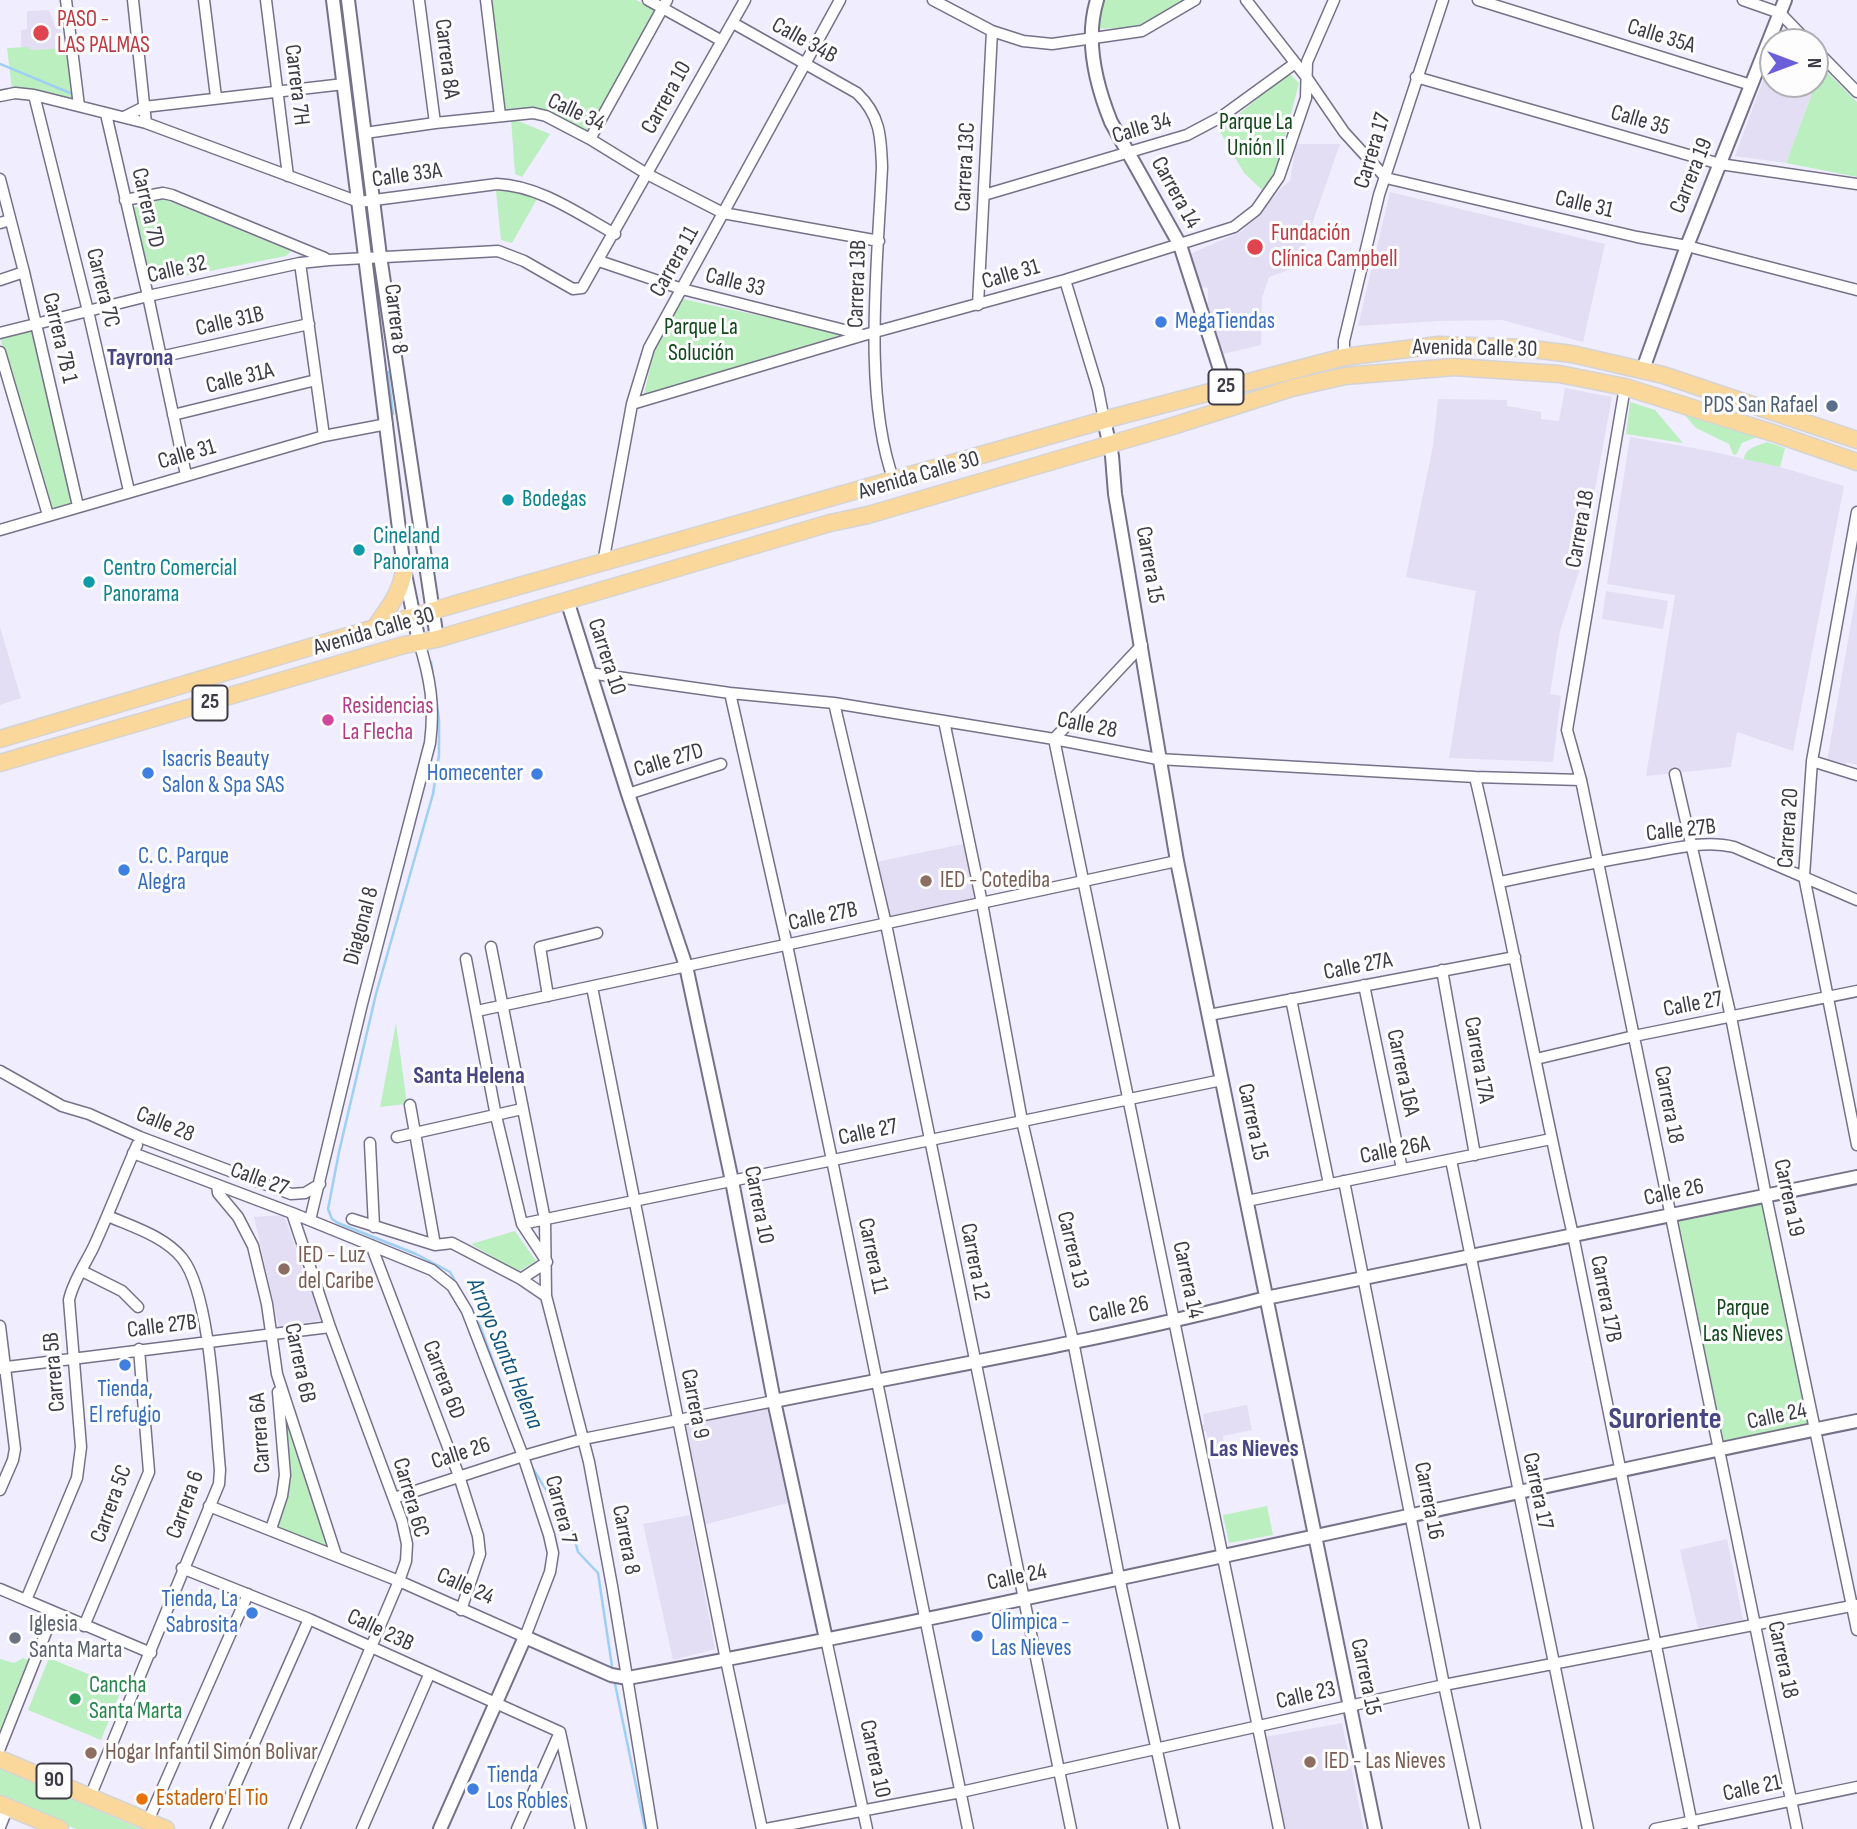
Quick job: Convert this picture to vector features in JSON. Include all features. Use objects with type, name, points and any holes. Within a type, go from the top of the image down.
[{"type":"highway","name":"Avenida Calle 30","points":[[0,739],[459,603],[1104,420],[1344,357],[1413,347],[1473,345],[1572,354],[1643,369],[1857,440]]},
{"type":"highway","name":"Avenida Calle 30","points":[[0,763],[1109,444],[1292,388],[1345,376],[1454,367],[1559,374],[1625,387],[1726,417],[1857,462]]},
{"type":"highway","points":[[374,629],[395,601],[402,585],[404,569]]},
{"type":"highway","name":"90","points":[[0,1759],[166,1829]]},
{"type":"highway","name":"90","points":[[4,1805],[60,1829]]},
{"type":"street","points":[[66,0],[79,106]]},
{"type":"street","points":[[133,0],[146,123]]},
{"type":"street","points":[[204,0],[216,97]]},
{"type":"street","name":"Carrera 7H","points":[[266,0],[288,176]]},
{"type":"street","name":"Carrera 8","points":[[333,0],[404,569],[419,642]]},
{"type":"street","name":"Carrera 8","points":[[348,0],[380,256],[431,613],[437,639]]},
{"type":"street","name":"Carrera 8A","points":[[419,0],[435,123]]},
{"type":"street","points":[[486,0],[500,115]]},
{"type":"street","points":[[648,0],[665,4],[722,41]]},
{"type":"street","name":"Carrera 10","points":[[380,256],[498,251],[524,261],[573,289],[582,288],[615,234],[745,0]]},
{"type":"street","name":"Carrera 11","points":[[603,564],[632,404],[649,348],[840,0]]},
{"type":"street","points":[[933,0],[992,31],[1023,41],[1052,44],[1142,32],[1195,0]]},
{"type":"street","name":"Carrera 14","points":[[1097,0],[1091,39],[1104,105],[1180,245],[1232,407]]},
{"type":"street","points":[[1246,0],[1307,78],[1344,132],[1386,178]]},
{"type":"street","points":[[1307,78],[1307,62],[1334,0]]},
{"type":"street","name":"Carrera 17","points":[[1344,357],[1344,341],[1379,195],[1443,0]]},
{"type":"street","name":"Calle 35A","points":[[1478,0],[1751,85]]},
{"type":"street","points":[[1743,0],[1780,13],[1794,28]]},
{"type":"street","name":"Carrera 19","points":[[1643,369],[1687,246],[1785,0]]},
{"type":"street","points":[[590,139],[665,4]]},
{"type":"street","name":"Calle 34B","points":[[733,23],[857,93]]},
{"type":"street","name":"Carrera 13C","points":[[978,305],[992,31]]},
{"type":"street","points":[[1829,63],[1857,92]]},
{"type":"street","name":"Calle 34","points":[[985,195],[1129,153],[1205,127],[1294,64]]},
{"type":"street","name":"Calle 35","points":[[1416,77],[1720,164],[1857,184]]},
{"type":"street","name":"Calle 31","points":[[632,404],[864,335],[1065,280],[1234,227],[1256,210],[1279,177],[1304,104],[1307,78]]},
{"type":"street","points":[[0,96],[15,93],[34,95],[124,117],[144,107],[344,84]]},
{"type":"street","name":"Carrera 13B","points":[[857,93],[869,105],[882,142],[876,332],[881,436],[894,481]]},
{"type":"street","name":"Carrera 7C","points":[[34,95],[88,311],[129,491]]},
{"type":"street","name":"Calle 34","points":[[365,133],[533,113],[546,116],[590,139],[648,174],[723,213],[879,241]]},
{"type":"street","name":"Carrera 7D","points":[[106,114],[186,475]]},
{"type":"street","name":"Calle 33A","points":[[124,117],[359,202],[497,184],[516,185],[539,192],[615,234]]},
{"type":"street","name":"Calle 31","points":[[1386,178],[1637,237],[1687,246],[1857,290]]},
{"type":"street","name":"Carrera 7B 1","points":[[0,179],[5,222],[24,272],[78,506]]},
{"type":"street","points":[[125,200],[163,193],[172,195],[329,260]]},
{"type":"street","points":[[366,257],[380,256]]},
{"type":"street","name":"Calle 32","points":[[0,333],[148,296],[300,263],[366,257]]},
{"type":"street","name":"Calle 33","points":[[598,261],[682,289],[864,335]]},
{"type":"street","points":[[300,263],[324,436]]},
{"type":"street","points":[[0,280],[24,272]]},
{"type":"street","points":[[1065,280],[1098,389],[1104,420]]},
{"type":"street","name":"Calle 31B","points":[[160,357],[309,324]]},
{"type":"street","points":[[0,352],[48,515]]},
{"type":"street","name":"Calle 31A","points":[[173,415],[316,380]]},
{"type":"street","name":"Carrera 18","points":[[1625,387],[1567,730],[1581,780],[1797,1829]]},
{"type":"street","name":"Carrera 15","points":[[1104,420],[1177,861],[1375,1829]]},
{"type":"street","name":"Calle 31","points":[[0,530],[324,436],[387,424]]},
{"type":"street","name":"Carrera 20","points":[[1857,512],[1812,761],[1804,877],[1857,1145]]},
{"type":"street","name":"Carrera 10","points":[[567,600],[628,794],[687,966],[774,1401],[867,1829]]},
{"type":"street","name":"Diagonal 8","points":[[310,1220],[362,1004],[430,743],[433,723],[432,686],[419,642]]},
{"type":"street","points":[[1054,739],[1142,645]]},
{"type":"street","name":"Calle 28","points":[[589,673],[730,693],[834,703],[1158,759],[1475,777],[1581,780]]},
{"type":"street","name":"Carrera 11","points":[[730,693],[787,945],[927,1618],[968,1829]]},
{"type":"street","name":"Carrera 12","points":[[834,703],[886,924],[1070,1829]]},
{"type":"street","name":"Carrera 13","points":[[944,721],[982,903],[1022,1121],[1073,1341],[1119,1577],[1174,1829]]},
{"type":"street","name":"Carrera 14","points":[[1054,739],[1279,1829]]},
{"type":"street","points":[[1812,761],[1857,775]]},
{"type":"street","name":"Calle 27D","points":[[628,794],[721,764]]},
{"type":"street","name":"Carrera 19","points":[[1675,774],[1731,1017],[1766,1195],[1855,1606],[1857,1630]]},
{"type":"street","name":"Carrera 17B","points":[[1475,777],[1500,882],[1692,1825]]},
{"type":"street","name":"Calle 27B","points":[[1500,882],[1690,846],[1719,844],[1857,900]]},
{"type":"street","name":"Calle 27B","points":[[477,1011],[1177,861]]},
{"type":"street","points":[[548,996],[539,950],[542,945],[597,933]]},
{"type":"street","name":"Carrera 8","points":[[491,947],[545,1220],[546,1296],[583,1440],[628,1678],[652,1829]]},
{"type":"street","name":"Calle 27A","points":[[1209,1015],[1515,957]]},
{"type":"street","points":[[466,959],[496,1116],[522,1224],[547,1262],[520,1279]]},
{"type":"street","name":"Carrera 17A","points":[[1442,970],[1475,1155]]},
{"type":"street","name":"Carrera 16A","points":[[1364,985],[1402,1169]]},
{"type":"street","name":"Carrera 9","points":[[592,986],[726,1660],[764,1829]]},
{"type":"street","name":"Calle 27","points":[[1536,1059],[1634,1036],[1857,991]]},
{"type":"street","points":[[1291,999],[1329,1184]]},
{"type":"street","name":"Calle 28","points":[[0,1072],[62,1106],[89,1114],[140,1137],[291,1194],[305,1193],[320,1184]]},
{"type":"street","name":"Calle 27","points":[[522,1224],[1222,1080]]},
{"type":"street","points":[[410,1105],[435,1245]]},
{"type":"street","points":[[397,1138],[522,1109]]},
{"type":"street","name":"Calle 26A","points":[[1247,1201],[1551,1139]]},
{"type":"street","points":[[370,1143],[374,1227]]},
{"type":"street","name":"Calle 27","points":[[135,1149],[371,1245]]},
{"type":"street","name":"Carrera 5B","points":[[26,1600],[77,1478],[80,1447],[69,1300],[71,1289],[108,1216],[135,1149]]},
{"type":"street","name":"Carrera 17","points":[[1451,1160],[1588,1829]]},
{"type":"street","name":"Calle 26","points":[[394,1498],[523,1456],[678,1419],[974,1362],[1266,1298],[1857,1177]]},
{"type":"street","name":"Carrera 6B","points":[[218,1181],[218,1193],[238,1217],[253,1246],[267,1304],[277,1374],[336,1555]]},
{"type":"street","name":"Carrera 16","points":[[1344,1181],[1475,1829]]},
{"type":"street","name":"Carrera 6C","points":[[292,1213],[330,1327],[394,1498],[407,1544],[406,1561],[400,1581],[294,1829]]},
{"type":"street","name":"Carrera 6","points":[[90,1797],[151,1653],[182,1568],[219,1484],[220,1470],[207,1340],[195,1281],[182,1258],[159,1238],[108,1216]]},
{"type":"street","points":[[352,1219],[374,1227],[390,1243],[452,1243],[546,1296]]},
{"type":"street","name":"Carrera 7","points":[[371,1245],[390,1243],[432,1270],[452,1286],[467,1311],[523,1456],[552,1553],[550,1572],[525,1637],[440,1829]]},
{"type":"street","name":"Carrera 6D","points":[[371,1245],[459,1476],[478,1536],[480,1554],[461,1610]]},
{"type":"street","points":[[82,1271],[122,1291],[138,1307]]},
{"type":"street","points":[[0,1326],[3,1368],[15,1449],[0,1490]]},
{"type":"street","name":"Calle 27B","points":[[3,1368],[207,1340],[330,1327]]},
{"type":"street","name":"Carrera 5C","points":[[84,1626],[149,1472],[139,1349]]},
{"type":"street","name":"Carrera 6A","points":[[271,1529],[282,1496],[285,1475],[277,1374]]},
{"type":"street","name":"Calle 24","points":[[209,1506],[400,1581],[611,1675],[628,1678],[1023,1599],[1857,1421]]},
{"type":"street","name":"Calle 23B","points":[[182,1568],[309,1619],[560,1732]]},
{"type":"street","points":[[0,1590],[151,1653]]},
{"type":"street","points":[[148,1822],[248,1594]]},
{"type":"street","name":"Calle 23","points":[[764,1829],[961,1793],[1444,1685],[1855,1606]]},
{"type":"street","points":[[0,1748],[54,1612]]},
{"type":"street","points":[[216,1829],[309,1619]]},
{"type":"street","points":[[362,1829],[429,1675]]},
{"type":"street","points":[[517,1829],[560,1732]]},
{"type":"street","points":[[560,1732],[581,1829]]},
{"type":"street","name":"Calle 21","points":[[1655,1829],[1692,1825],[1791,1800],[1857,1787]]},
{"type":"street","points":[[0,1827],[4,1805]]},
{"type":"shaded area","name":"PASO - LAS PALMAS","points":[[49,10],[55,26],[60,26],[61,36],[55,36],[56,49],[31,50],[21,47],[21,30],[27,29],[27,11]]},
{"type":"shaded area","points":[[1759,91],[1759,98],[1810,98],[1786,163],[1735,156]]},
{"type":"shaded area","name":"Fundación Clínica Campbell","points":[[1296,144],[1340,144],[1303,250],[1300,251],[1294,268],[1269,277],[1262,298],[1261,345],[1223,354],[1208,305],[1208,288],[1201,287],[1190,254],[1242,231],[1261,213],[1290,181]]},
{"type":"shaded area","points":[[1390,192],[1605,244],[1583,342],[1502,320],[1358,326]]},
{"type":"shaded area","points":[[1565,388],[1612,397],[1581,565],[1560,631],[1550,694],[1561,696],[1553,762],[1449,758],[1476,591],[1406,577],[1433,446],[1438,399],[1507,400],[1507,406],[1541,412],[1541,419],[1559,421]]},
{"type":"shaded area","points":[[1630,437],[1780,467],[1844,486],[1793,751],[1737,732],[1731,767],[1646,776],[1675,595],[1607,584]]},
{"type":"shaded area","points":[[1857,589],[1857,765],[1847,762],[1845,768],[1827,761]]},
{"type":"shaded area","points":[[1606,591],[1668,601],[1663,629],[1602,619]]},
{"type":"shaded area","points":[[0,627],[21,698],[0,705]]},
{"type":"shaded area","name":"IED - Cotediba","points":[[963,844],[976,900],[889,919],[876,862]]},
{"type":"shaded area","name":"IED - Luz del Caribe","points":[[284,1215],[321,1320],[279,1327],[254,1217]]},
{"type":"shaded area","points":[[1247,1405],[1252,1430],[1223,1436],[1224,1447],[1210,1450],[1206,1431],[1199,1432],[1198,1426],[1204,1424],[1203,1414]]},
{"type":"shaded area","points":[[767,1408],[788,1503],[703,1525],[684,1425]]},
{"type":"shaded area","points":[[690,1515],[715,1649],[673,1660],[643,1524]]},
{"type":"shaded area","points":[[1727,1539],[1743,1620],[1698,1628],[1680,1550]]},
{"type":"shaded area","name":"IED - Las Nieves","points":[[1342,1723],[1364,1829],[1283,1829],[1265,1737]]},
{"type":"green space","points":[[492,0],[636,0],[655,10],[584,139],[519,108],[505,109]]},
{"type":"green space","points":[[1102,0],[1187,0],[1139,27],[1097,29]]},
{"type":"green space","points":[[28,47],[31,50],[67,48],[73,98],[12,90],[7,48]]},
{"type":"green space","name":"Parque La Unión II","points":[[1289,73],[1299,83],[1273,179],[1262,190],[1244,173],[1219,130]]},
{"type":"green space","points":[[1829,74],[1857,102],[1857,177],[1786,163],[1810,98],[1829,98]]},
{"type":"green space","points":[[511,118],[550,134],[522,177],[515,174]]},
{"type":"green space","points":[[514,189],[537,199],[512,243],[501,240],[496,191]]},
{"type":"green space","points":[[164,199],[291,251],[286,256],[149,283],[132,208]]},
{"type":"green space","name":"Parque La Solución","points":[[683,299],[844,334],[643,398],[656,343]]},
{"type":"green space","points":[[34,325],[73,503],[49,512],[0,337]]},
{"type":"green space","points":[[1630,402],[1655,410],[1683,443],[1626,434]]},
{"type":"green space","points":[[1681,411],[1757,437],[1742,443],[1736,455],[1733,454],[1729,444],[1696,428]]},
{"type":"green space","points":[[1767,442],[1785,448],[1780,467],[1744,459],[1749,450]]},
{"type":"green space","points":[[396,1023],[407,1104],[380,1107]]},
{"type":"green space","name":"Parque Las Nieves","points":[[1763,1204],[1809,1423],[1724,1442],[1677,1222]]},
{"type":"green space","points":[[515,1231],[536,1261],[518,1272],[471,1244]]},
{"type":"green space","points":[[286,1411],[331,1548],[276,1527],[285,1491],[283,1413]]},
{"type":"green space","points":[[1267,1506],[1273,1535],[1229,1543],[1223,1515]]},
{"type":"green space","points":[[23,1658],[28,1660],[0,1735],[0,1659],[14,1663]]},
{"type":"green space","name":"Cancha Santa Marta","points":[[49,1658],[122,1688],[101,1740],[28,1710]]},
{"type":"green space","points":[[0,1768],[141,1829],[76,1829],[0,1798]]},
{"type":"waterway","points":[[0,64],[75,95]]},
{"type":"waterway","points":[[388,372],[393,414]]},
{"type":"waterway","name":"Arroyo Santa Helena","points":[[431,662],[439,720],[439,755],[433,794],[376,994],[328,1209],[332,1219],[338,1223],[416,1254],[450,1272],[480,1326],[526,1451]]},
{"type":"waterway","name":"Arroyo Santa Helena","points":[[530,1464],[573,1533],[578,1552],[598,1573],[613,1673]]},
{"type":"waterway","name":"Arroyo Santa Helena","points":[[614,1679],[645,1829]]},
{"type":"place","name":"PASO - LAS PALMAS","points":[[41,33]]},
{"type":"place","name":"Fundación Clínica Campbell","points":[[1255,247]]},
{"type":"place","name":"MegaTiendas","points":[[1161,322]]},
{"type":"place","name":"PDS San Rafael","points":[[1832,406]]},
{"type":"place","name":"Bodegas","points":[[508,500]]},
{"type":"place","name":"Cineland Panorama","points":[[359,550]]},
{"type":"place","name":"Centro Comercial Panorama","points":[[89,582]]},
{"type":"place","name":"Residencias La Flecha","points":[[328,720]]},
{"type":"place","name":"Isacris Beauty Salon & Spa SAS","points":[[148,773]]},
{"type":"place","name":"Homecenter","points":[[537,774]]},
{"type":"place","name":"C. C. Parque Alegra","points":[[124,870]]},
{"type":"place","name":"IED - Cotediba","points":[[926,881]]},
{"type":"place","name":"IED - Luz del Caribe","points":[[284,1269]]},
{"type":"place","name":"Tienda, El refugio","points":[[125,1365]]},
{"type":"place","name":"Tienda, La Sabrosita","points":[[252,1613]]},
{"type":"place","name":"Olimpica - Las Nieves","points":[[977,1636]]},
{"type":"place","name":"Iglesia Santa Marta","points":[[15,1638]]},
{"type":"place","name":"Cancha Santa Marta","points":[[75,1699]]},
{"type":"place","name":"Hogar Infantil Simón Bolivar","points":[[91,1753]]},
{"type":"place","name":"IED - Las Nieves","points":[[1310,1762]]},
{"type":"place","name":"Tienda Los Robles","points":[[473,1789]]},
{"type":"place","name":"Estadero El Tio","points":[[142,1799]]},
{"type":"district","name":"Tayrona","points":[[140,359]]},
{"type":"district","name":"Santa Helena","points":[[469,1077]]},
{"type":"district","name":"Suroriente","points":[[1665,1420]]},
{"type":"district","name":"Las Nieves","points":[[1254,1450]]}]
